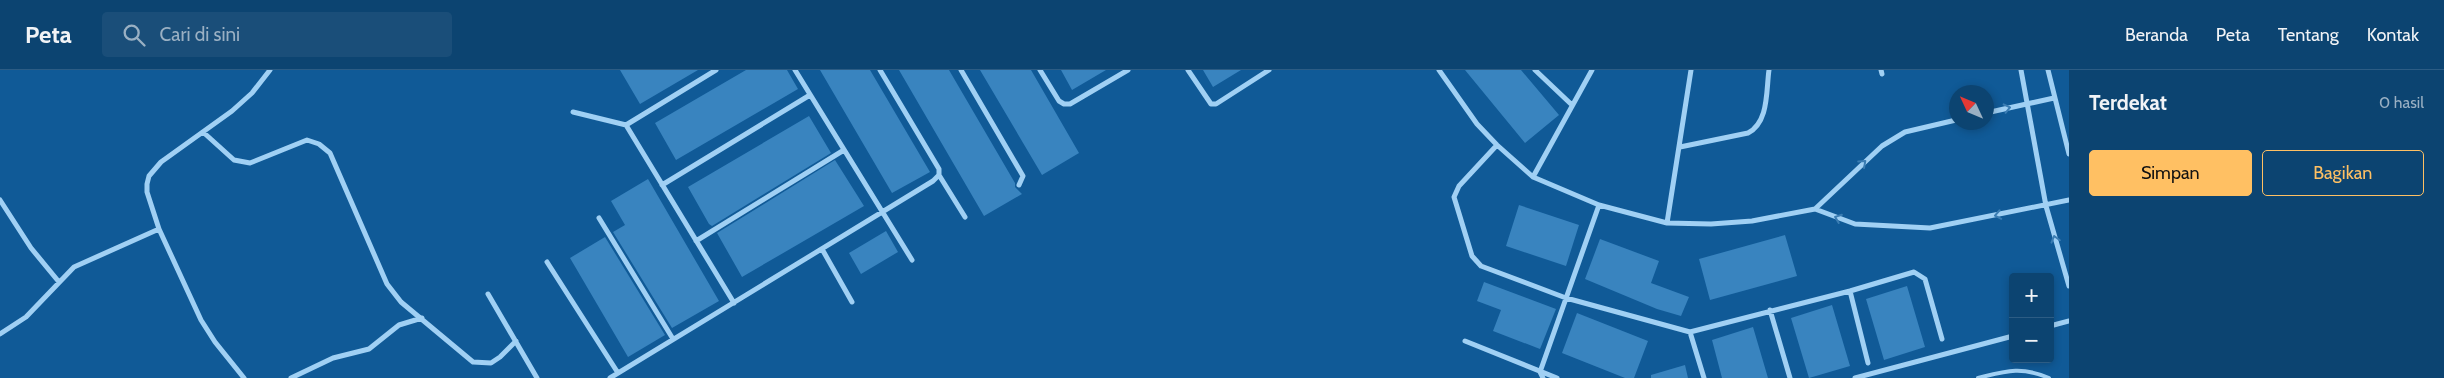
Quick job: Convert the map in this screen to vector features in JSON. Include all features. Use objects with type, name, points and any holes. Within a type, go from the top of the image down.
[{"type":"street","points":[[244,378],[208,331],[159,229],[147,192],[149,176],[161,162],[243,102],[270,70]]},
{"type":"street","points":[[626,125],[716,70]]},
{"type":"street","points":[[795,70],[912,260]]},
{"type":"street","points":[[880,70],[939,169],[939,175],[965,217]]},
{"type":"street","points":[[961,70],[1023,176],[1019,185]]},
{"type":"street","points":[[1040,70],[1059,101],[1064,104],[1070,104],[1128,70]]},
{"type":"street","points":[[1188,70],[1208,102],[1216,104],[1269,70]]},
{"type":"street","points":[[1439,70],[1461,104],[1497,145],[1533,177],[1599,205],[1668,223],[1711,224],[1752,221],[1815,209],[1855,224],[1930,228],[2069,200]]},
{"type":"street","points":[[1535,70],[1572,105]]},
{"type":"street","points":[[1533,177],[1592,70]]},
{"type":"street","points":[[1668,223],[1691,70]]},
{"type":"street","points":[[1680,147],[1748,133],[1754,130],[1763,114],[1769,70]]},
{"type":"street","points":[[2021,70],[2046,206],[2069,286]]},
{"type":"street","points":[[2048,70],[2069,154]]},
{"type":"street","points":[[662,185],[810,95]]},
{"type":"street","points":[[1994,111],[2054,98]]},
{"type":"street","points":[[574,112],[626,125],[734,302]]},
{"type":"street","points":[[1815,209],[1882,146],[1906,132],[1949,122]]},
{"type":"street","points":[[202,132],[234,160],[250,163],[307,140],[319,144],[330,153],[387,284],[401,302],[474,362],[491,363],[516,341]]},
{"type":"street","points":[[1497,145],[1459,186],[1454,197],[1472,256],[1481,266],[1566,298],[1690,332],[1850,291],[1914,272],[1920,274],[1925,279],[1942,339]]},
{"type":"street","points":[[696,240],[844,150]]},
{"type":"street","points":[[610,378],[882,212],[939,175]]},
{"type":"street","points":[[0,200],[31,248],[59,282]]},
{"type":"street","points":[[1543,378],[1540,372],[1599,205]]},
{"type":"street","points":[[599,218],[673,340]]},
{"type":"street","points":[[0,334],[26,318],[74,267],[159,229]]},
{"type":"street","points":[[822,248],[852,302]]},
{"type":"street","points":[[547,262],[618,373]]},
{"type":"street","points":[[1850,291],[1868,363]]},
{"type":"street","points":[[488,294],[537,378]]},
{"type":"street","points":[[1770,310],[1790,378]]},
{"type":"street","points":[[291,378],[333,358],[369,349],[399,325],[422,318]]},
{"type":"street","points":[[2054,325],[2069,321]]},
{"type":"street","points":[[1690,332],[1704,378]]},
{"type":"street","points":[[1855,378],[2009,337]]},
{"type":"street","points":[[1465,341],[1557,378]]},
{"type":"lane","points":[[1978,378],[2021,370],[2035,372],[2048,378]]},
{"type":"building","points":[[620,70],[698,70],[640,104]]},
{"type":"building","points":[[746,70],[787,70],[798,89],[676,160],[655,123]]},
{"type":"building","points":[[820,70],[870,70],[930,172],[892,193]]},
{"type":"building","points":[[899,70],[949,70],[1015,183],[1015,187],[1022,194],[984,216]]},
{"type":"building","points":[[980,70],[1031,70],[1079,153],[1042,175]]},
{"type":"building","points":[[1061,70],[1106,70],[1072,90]]},
{"type":"building","points":[[1203,70],[1241,70],[1213,87]]},
{"type":"building","points":[[1465,70],[1521,70],[1559,115],[1525,143]]},
{"type":"building","points":[[809,116],[831,153],[712,226],[709,224],[688,187]]},
{"type":"building","points":[[835,160],[864,206],[742,277],[717,233]]},
{"type":"building","points":[[648,179],[719,301],[672,328],[613,232],[625,225],[611,201]]},
{"type":"building","points":[[1519,205],[1579,225],[1566,266],[1506,246]]},
{"type":"building","points":[[886,231],[898,252],[861,274],[849,253]]},
{"type":"building","points":[[1785,235],[1797,276],[1710,300],[1699,259]]},
{"type":"building","points":[[605,237],[665,335],[628,357],[570,258]]},
{"type":"building","points":[[1600,239],[1659,261],[1651,283],[1689,297],[1681,316],[1657,309],[1585,279]]},
{"type":"building","points":[[1484,282],[1556,309],[1540,349],[1493,331],[1501,310],[1477,301]]},
{"type":"building","points":[[1907,286],[1925,347],[1884,360],[1866,299]]},
{"type":"building","points":[[1832,305],[1850,366],[1809,378],[1791,318]]},
{"type":"building","points":[[1577,313],[1648,341],[1634,378],[1625,378],[1562,353]]},
{"type":"building","points":[[1753,327],[1768,378],[1722,378],[1712,340]]},
{"type":"building","points":[[1685,365],[1688,378],[1651,378],[1651,375]]}]
